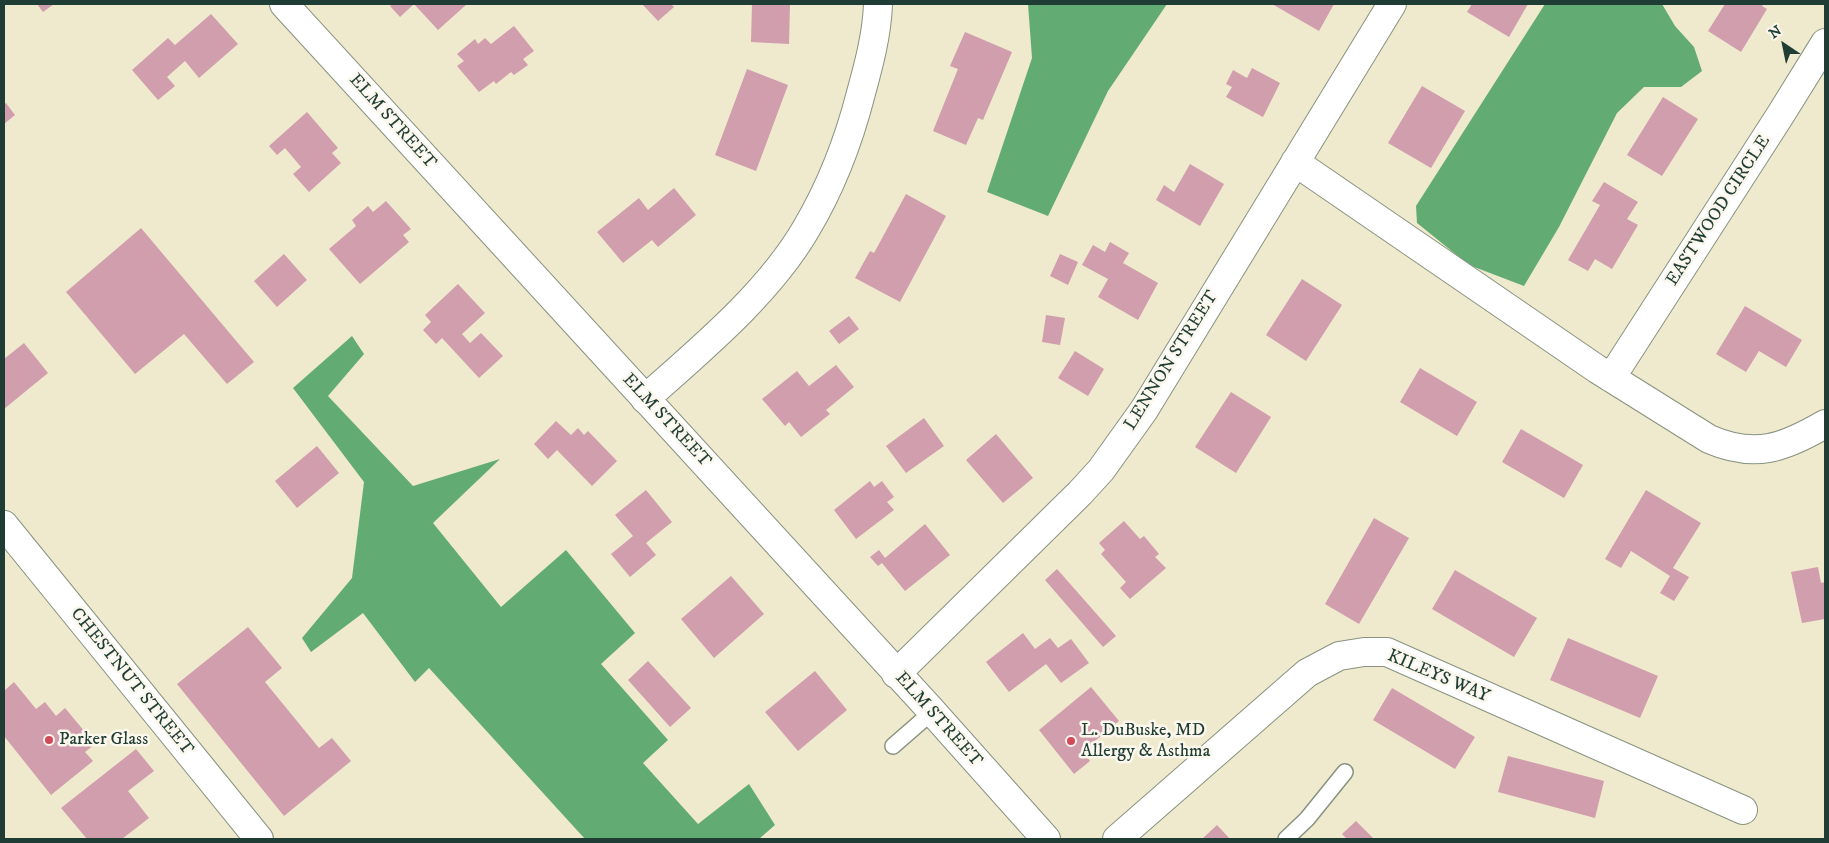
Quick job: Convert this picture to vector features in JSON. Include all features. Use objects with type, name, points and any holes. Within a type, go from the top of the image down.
[{"type":"street","name":"ELM STREET","points":[[284,4],[1046,839]]},
{"type":"street","points":[[645,399],[736,316],[785,260],[806,230],[826,194],[856,115],[869,63],[878,4]]},
{"type":"street","name":"LENNON STREET","points":[[896,674],[1037,537],[1101,470],[1144,410],[1392,4]]},
{"type":"street","name":"EASTWOOD CIRCLE","points":[[1611,378],[1781,114],[1825,42]]},
{"type":"street","points":[[1294,162],[1611,378],[1709,439],[1726,446],[1759,450],[1793,442],[1825,424]]},
{"type":"street","name":"CHESTNUT STREET","points":[[4,525],[259,839]]},
{"type":"street","name":"KILEYS WAY","points":[[1117,839],[1308,673],[1339,656],[1364,652],[1387,652],[1743,810]]},
{"type":"lane","points":[[893,746],[932,712]]},
{"type":"lane","points":[[1286,839],[1307,819],[1345,772]]},
{"type":"green space","points":[[1028,4],[1167,4],[1108,91],[1048,216],[987,192],[1032,58]]},
{"type":"green space","points":[[1545,4],[1662,4],[1675,26],[1694,47],[1702,71],[1681,87],[1644,87],[1617,113],[1559,227],[1524,286],[1469,265],[1417,223],[1416,206]]},
{"type":"green space","points":[[352,336],[364,354],[328,396],[413,486],[500,459],[433,523],[501,607],[566,550],[635,633],[601,664],[668,740],[643,763],[698,824],[749,784],[775,825],[759,839],[585,839],[429,668],[415,682],[363,613],[311,652],[302,638],[352,578],[364,482],[293,388]]},
{"type":"building","points":[[37,4],[54,4],[43,12]]},
{"type":"building","points":[[393,4],[414,4],[400,17],[390,6]]},
{"type":"building","points":[[414,4],[467,4],[438,30]]},
{"type":"building","points":[[644,4],[671,4],[674,7],[658,21]]},
{"type":"building","points":[[752,4],[790,4],[789,44],[751,42]]},
{"type":"building","points":[[1272,4],[1334,4],[1319,31]]},
{"type":"building","points":[[1472,4],[1528,4],[1509,37],[1467,12]]},
{"type":"building","points":[[1725,4],[1764,4],[1762,6],[1767,9],[1741,52],[1708,31]]},
{"type":"building","points":[[211,14],[238,44],[199,78],[185,61],[167,77],[175,86],[158,100],[132,70],[168,38],[175,45]]},
{"type":"building","points":[[514,26],[534,51],[523,59],[528,65],[514,75],[511,72],[496,84],[494,81],[479,92],[457,66],[464,61],[457,54],[475,39],[478,44],[485,38],[491,44]]},
{"type":"building","points":[[965,32],[1012,52],[983,120],[978,118],[966,145],[933,131],[958,69],[950,66]]},
{"type":"building","points":[[1252,68],[1280,83],[1263,117],[1226,97],[1232,87],[1226,84],[1233,70],[1247,78]]},
{"type":"building","points":[[747,69],[788,85],[756,171],[715,155]]},
{"type":"building","points":[[1422,86],[1465,111],[1431,168],[1388,143]]},
{"type":"building","points":[[1663,97],[1698,119],[1662,176],[1627,155]]},
{"type":"building","points":[[6,103],[15,115],[4,124],[4,105]]},
{"type":"building","points":[[307,112],[338,148],[332,153],[341,163],[309,192],[293,174],[301,167],[285,148],[277,155],[269,146]]},
{"type":"building","points":[[1190,164],[1224,184],[1200,226],[1156,200],[1164,185],[1174,192]]},
{"type":"building","points":[[1604,182],[1638,202],[1627,219],[1638,225],[1612,269],[1595,259],[1588,271],[1568,260],[1600,205],[1592,201]]},
{"type":"building","points":[[674,188],[696,215],[658,247],[652,240],[623,263],[597,232],[639,198],[648,210]]},
{"type":"building","points":[[906,194],[946,216],[900,302],[855,278],[870,251],[874,253]]},
{"type":"building","points":[[386,201],[411,229],[403,235],[409,242],[360,284],[329,249],[356,226],[352,220],[368,206],[373,212]]},
{"type":"building","points":[[141,228],[254,362],[227,384],[184,334],[135,374],[66,292]]},
{"type":"building","points":[[1110,242],[1129,253],[1123,263],[1158,283],[1138,320],[1098,297],[1108,279],[1082,265],[1093,245],[1105,252]]},
{"type":"building","points":[[284,254],[307,280],[277,307],[254,281]]},
{"type":"building","points":[[1060,254],[1078,262],[1068,285],[1050,276]]},
{"type":"building","points":[[1302,279],[1342,305],[1306,361],[1266,335]]},
{"type":"building","points":[[458,284],[485,313],[462,334],[470,343],[481,333],[503,356],[479,378],[442,338],[436,344],[423,330],[431,322],[425,315]]},
{"type":"building","points":[[1745,306],[1802,340],[1786,367],[1759,351],[1746,372],[1716,354]]},
{"type":"building","points":[[1046,315],[1065,318],[1060,345],[1042,342]]},
{"type":"building","points":[[849,316],[859,329],[839,344],[829,331]]},
{"type":"building","points":[[24,343],[48,373],[4,409],[4,359]]},
{"type":"building","points":[[1075,351],[1104,369],[1088,396],[1058,378]]},
{"type":"building","points":[[836,365],[854,387],[826,410],[830,414],[801,437],[789,422],[785,426],[762,399],[797,371],[809,386]]},
{"type":"building","points":[[1420,368],[1477,402],[1457,436],[1400,402]]},
{"type":"building","points":[[1231,392],[1271,417],[1236,473],[1195,447]]},
{"type":"building","points":[[924,418],[944,446],[906,473],[886,446]]},
{"type":"building","points":[[556,421],[571,435],[578,428],[584,435],[588,431],[617,461],[592,486],[557,450],[548,459],[534,444]]},
{"type":"building","points":[[1521,429],[1583,465],[1564,498],[1502,462]]},
{"type":"building","points":[[996,434],[1033,478],[1003,503],[966,460]]},
{"type":"building","points":[[317,446],[339,473],[297,508],[275,481]]},
{"type":"building","points":[[870,481],[874,487],[882,481],[894,497],[887,502],[894,510],[856,539],[834,510]]},
{"type":"building","points":[[646,490],[672,522],[646,543],[656,555],[630,577],[611,554],[633,536],[615,515]]},
{"type":"building","points":[[1646,490],[1701,523],[1673,568],[1689,577],[1674,601],[1660,593],[1670,576],[1631,551],[1621,568],[1605,559]]},
{"type":"building","points":[[1374,518],[1409,538],[1359,624],[1325,604]]},
{"type":"building","points":[[1124,521],[1140,539],[1144,536],[1159,554],[1155,557],[1166,568],[1130,599],[1120,588],[1126,582],[1101,554],[1105,550],[1099,543]]},
{"type":"building","points":[[925,524],[950,555],[905,591],[882,563],[878,566],[870,557],[879,550],[885,558]]},
{"type":"building","points":[[1818,567],[1821,583],[1825,582],[1825,619],[1802,623],[1791,572]]},
{"type":"building","points":[[1057,569],[1116,636],[1103,647],[1045,580]]},
{"type":"building","points":[[1455,570],[1537,618],[1514,657],[1432,609]]},
{"type":"building","points":[[731,576],[764,614],[714,658],[681,619]]},
{"type":"building","points":[[248,627],[282,668],[265,682],[319,748],[332,738],[351,761],[284,816],[177,684]]},
{"type":"building","points":[[1023,633],[1035,649],[1050,638],[1058,648],[1071,639],[1089,663],[1061,683],[1046,664],[1009,692],[986,662]]},
{"type":"building","points":[[1568,638],[1658,676],[1640,718],[1550,680]]},
{"type":"building","points":[[648,661],[691,708],[670,727],[628,680]]},
{"type":"building","points":[[815,671],[847,710],[798,751],[765,712]]},
{"type":"building","name":"Parker Glass","points":[[14,682],[36,709],[45,702],[56,716],[65,708],[95,744],[85,752],[93,761],[51,795],[4,736],[4,691]]},
{"type":"building","name":"L. DuBuske, MD Allergy & Asthma","points":[[1091,687],[1119,721],[1083,751],[1090,761],[1074,774],[1039,730]]},
{"type":"building","points":[[1392,688],[1475,737],[1455,769],[1373,720]]},
{"type":"building","points":[[136,749],[154,771],[128,791],[149,818],[122,839],[87,839],[61,808]]},
{"type":"building","points":[[1508,756],[1604,781],[1595,818],[1498,792]]},
{"type":"building","points":[[1356,821],[1374,839],[1347,839],[1342,834]]},
{"type":"building","points":[[1217,825],[1230,839],[1202,839]]},
{"type":"place","name":"Parker Glass","points":[[49,740]]},
{"type":"place","name":"L. DuBuske, MD Allergy & Asthma","points":[[1071,741]]}]
